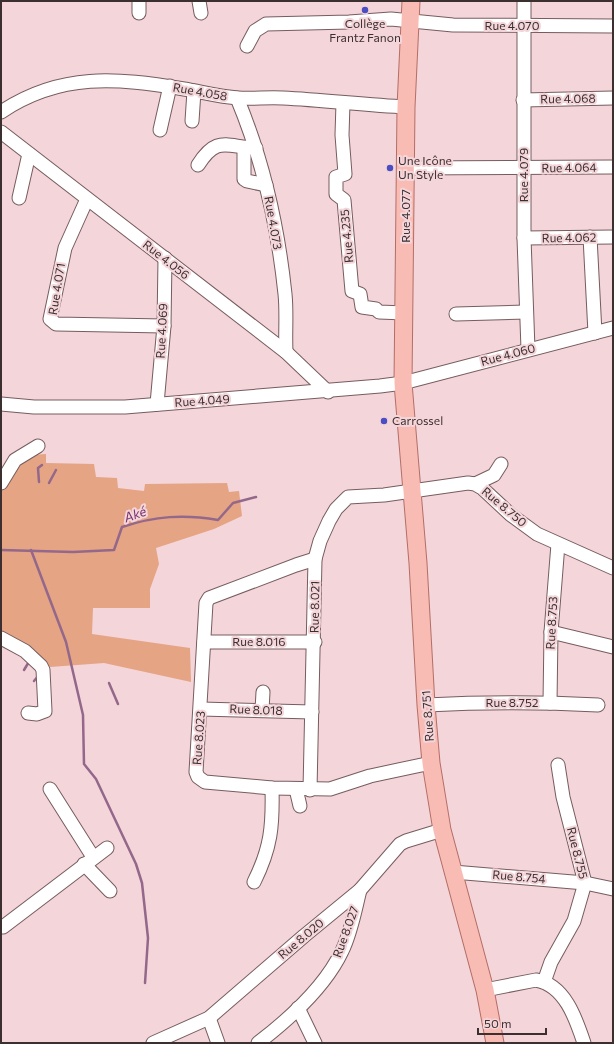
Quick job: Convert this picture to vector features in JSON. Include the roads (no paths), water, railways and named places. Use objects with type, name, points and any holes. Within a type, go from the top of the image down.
[{"type":"main road","name":"Rue 4.077","points":[[403,383],[405,313],[406,107],[411,1]]},
{"type":"main road","name":"Rue 8.751","points":[[403,383],[418,563],[426,705],[432,763],[442,830],[485,990],[495,1043]]},
{"type":"street","name":"Rue 4.079","points":[[524,1],[524,238],[528,349]]},
{"type":"street","name":"Rue 4.070","points":[[247,46],[255,31],[266,24],[349,22],[391,18],[453,25],[613,26]]},
{"type":"street","name":"Rue 4.058","points":[[1,112],[30,94],[80,81],[118,80],[170,86],[237,98],[280,98],[406,107]]},
{"type":"street","points":[[160,130],[170,86]]},
{"type":"street","points":[[192,121],[194,91]]},
{"type":"street","name":"Rue 4.073","points":[[237,98],[250,148],[266,185],[285,294],[286,352]]},
{"type":"street","name":"Rue 4.068","points":[[523,100],[613,98]]},
{"type":"street","name":"Rue 4.235","points":[[343,103],[342,135],[345,174],[336,177],[336,194],[344,200],[352,291],[360,294],[362,307],[376,309],[379,312],[405,313]]},
{"type":"street","name":"Rue 4.056","points":[[1,132],[286,352],[328,392]]},
{"type":"street","points":[[198,165],[210,148],[217,145],[225,144],[250,148],[244,179],[266,185]]},
{"type":"street","points":[[19,198],[29,154]]},
{"type":"street","name":"Rue 4.064","points":[[406,168],[524,169],[613,167]]},
{"type":"street","name":"Rue 4.071","points":[[87,199],[65,248],[50,319],[56,324],[164,326]]},
{"type":"street","points":[[590,237],[595,333]]},
{"type":"street","name":"Rue 4.062","points":[[524,238],[613,237]]},
{"type":"street","name":"Rue 4.069","points":[[157,404],[164,326],[165,258]]},
{"type":"street","points":[[456,314],[526,312]]},
{"type":"street","name":"Rue 4.060","points":[[403,383],[528,349],[613,328]]},
{"type":"street","name":"Rue 4.049","points":[[1,404],[34,407],[125,407],[328,392],[403,383]]},
{"type":"street","points":[[1,483],[15,460],[38,446]]},
{"type":"street","points":[[475,484],[494,475],[501,464]]},
{"type":"street","name":"Rue 8.750","points":[[411,492],[461,484],[475,484],[524,525],[558,544],[613,568]]},
{"type":"street","name":"Rue 8.021","points":[[310,790],[315,559],[324,531],[336,509],[346,499],[351,497],[411,492]]},
{"type":"street","name":"Rue 8.753","points":[[550,702],[551,632],[558,544]]},
{"type":"street","name":"Rue 8.023","points":[[315,559],[209,598],[204,607],[201,709],[196,772],[201,780],[272,788],[310,790],[338,788],[370,776],[432,763]]},
{"type":"street","points":[[551,632],[613,647]]},
{"type":"street","points":[[1,638],[25,651],[43,670],[45,711],[36,714],[28,713]]},
{"type":"street","name":"Rue 8.016","points":[[204,642],[314,642]]},
{"type":"street","points":[[262,692],[262,710]]},
{"type":"street","name":"Rue 8.752","points":[[426,705],[550,702],[598,705]]},
{"type":"street","name":"Rue 8.018","points":[[201,709],[312,712]]},
{"type":"street","name":"Rue 8.755","points":[[544,982],[551,962],[574,922],[585,883],[564,797],[558,764]]},
{"type":"street","points":[[254,882],[271,838],[273,820],[272,788]]},
{"type":"street","points":[[50,789],[88,860],[110,891]]},
{"type":"street","points":[[296,789],[300,806]]},
{"type":"street","name":"Rue 8.020","points":[[153,1043],[209,1018],[360,890],[400,844],[406,840],[442,830]]},
{"type":"street","points":[[2,927],[88,860],[107,848]]},
{"type":"street","name":"Rue 8.754","points":[[453,872],[585,883],[613,889]]},
{"type":"street","name":"Rue 8.027","points":[[258,1043],[279,1027],[298,1008],[322,980],[339,956],[360,890]]},
{"type":"street","points":[[485,990],[536,980],[544,982],[559,992],[566,1001],[584,1043]]},
{"type":"street","points":[[298,1008],[315,1043]]},
{"type":"street","points":[[209,1018],[218,1043]]},
{"type":"waterway","points":[[39,482],[38,468],[42,465]]},
{"type":"waterway","points":[[49,483],[56,470]]},
{"type":"waterway","name":"Aké","points":[[1,550],[73,552],[114,550],[122,527],[146,520],[170,517],[193,517],[218,520],[233,503],[256,497]]},
{"type":"waterway","points":[[31,550],[66,642],[83,715],[84,764],[96,779],[136,864],[142,883],[148,938],[145,983]]},
{"type":"waterway","points":[[24,670],[30,660]]},
{"type":"waterway","points":[[34,681],[39,675]]},
{"type":"waterway","points":[[109,683],[118,704]]},
{"type":"place","name":"Collège Frantz Fanon","points":[[365,10]]},
{"type":"place","name":"Une Icône Un Style","points":[[390,168]]},
{"type":"place","name":"Carrossel","points":[[384,421]]}]
